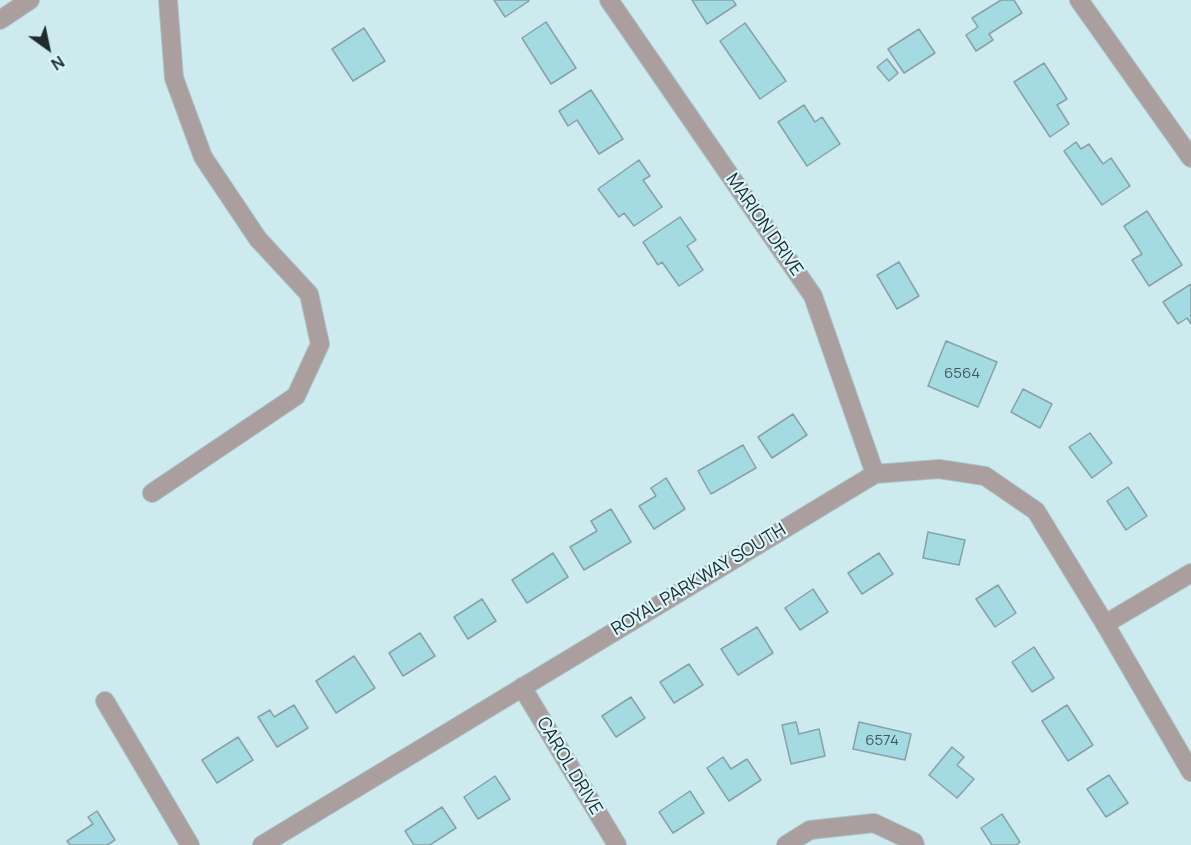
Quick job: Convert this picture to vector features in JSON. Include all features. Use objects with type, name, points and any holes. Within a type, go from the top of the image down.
[{"type":"street","points":[[0,20],[30,0]]},
{"type":"street","points":[[152,493],[296,396],[320,344],[309,294],[258,239],[203,157],[174,78],[168,0]]},
{"type":"street","name":"MARION DRIVE","points":[[609,0],[813,296],[874,474]]},
{"type":"street","points":[[1079,0],[1191,158]]},
{"type":"street","name":"ROYAL PARKWAY SOUTH","points":[[262,845],[874,474],[939,469],[985,476],[1036,512],[1105,624],[1191,772]]},
{"type":"street","points":[[1105,624],[1191,573]]},
{"type":"street","name":"CAROL DRIVE","points":[[522,687],[616,845]]},
{"type":"street","points":[[105,701],[190,845]]},
{"type":"street","points":[[786,845],[810,830],[874,823],[914,842],[915,845]]},
{"type":"building","points":[[494,0],[528,0],[529,1],[505,17]]},
{"type":"building","points":[[692,0],[733,0],[736,5],[707,24]]},
{"type":"building","points":[[1001,0],[1014,0],[1022,13],[989,34],[993,40],[976,51],[966,35],[978,27],[972,18]]},
{"type":"building","points":[[546,22],[576,68],[551,84],[522,38]]},
{"type":"building","points":[[745,23],[786,81],[760,99],[720,41]]},
{"type":"building","points":[[364,28],[385,61],[353,81],[332,49]]},
{"type":"building","points":[[919,29],[935,53],[904,73],[888,49]]},
{"type":"building","points":[[887,59],[898,73],[889,81],[877,67]]},
{"type":"building","points":[[1044,63],[1067,99],[1057,105],[1069,124],[1050,137],[1014,82]]},
{"type":"building","points":[[591,90],[623,139],[599,154],[577,120],[568,126],[559,111]]},
{"type":"building","points":[[804,105],[815,122],[822,117],[840,144],[807,166],[778,122]]},
{"type":"building","points":[[1076,142],[1081,149],[1089,144],[1103,164],[1111,158],[1130,186],[1102,205],[1064,151]]},
{"type":"building","points":[[639,160],[650,176],[643,180],[662,207],[634,226],[624,213],[619,217],[598,189]]},
{"type":"building","points":[[1147,211],[1182,265],[1149,286],[1132,260],[1142,254],[1124,226]]},
{"type":"building","points":[[680,217],[696,240],[687,246],[703,270],[679,286],[662,262],[658,265],[643,242]]},
{"type":"building","points":[[899,262],[919,296],[897,309],[877,275]]},
{"type":"building","points":[[1191,284],[1191,324],[1187,318],[1178,324],[1163,302]]},
{"type":"building","points":[[946,341],[997,362],[978,407],[928,386]]},
{"type":"building","points":[[1023,389],[1052,404],[1040,428],[1011,412]]},
{"type":"building","points":[[793,414],[807,435],[772,458],[758,437]]},
{"type":"building","points":[[1090,433],[1112,463],[1092,478],[1069,447]]},
{"type":"building","points":[[743,445],[756,468],[711,494],[698,471]]},
{"type":"building","points":[[666,478],[685,509],[654,529],[639,506],[656,496],[651,488]]},
{"type":"building","points":[[1128,487],[1147,516],[1126,530],[1107,501]]},
{"type":"building","points":[[611,509],[631,542],[584,570],[570,547],[597,531],[591,521]]},
{"type":"building","points":[[928,532],[965,540],[959,565],[923,558]]},
{"type":"building","points":[[553,553],[568,577],[527,603],[512,580]]},
{"type":"building","points":[[879,553],[893,574],[862,594],[848,573]]},
{"type":"building","points":[[998,585],[1016,613],[995,627],[976,599]]},
{"type":"building","points":[[813,589],[828,612],[800,630],[785,608]]},
{"type":"building","points":[[482,599],[496,621],[468,639],[454,617]]},
{"type":"building","points":[[757,627],[773,653],[738,675],[721,649]]},
{"type":"building","points":[[420,633],[435,656],[403,676],[389,653]]},
{"type":"building","points":[[1034,647],[1054,678],[1032,692],[1012,662]]},
{"type":"building","points":[[354,656],[375,688],[336,713],[316,681]]},
{"type":"building","points":[[689,664],[703,685],[674,703],[660,682]]},
{"type":"building","points":[[631,697],[645,718],[616,737],[602,716]]},
{"type":"building","points":[[294,705],[308,728],[277,747],[258,717],[270,710],[274,717]]},
{"type":"building","points":[[1067,705],[1093,745],[1068,761],[1042,721]]},
{"type":"building","points":[[796,722],[799,734],[819,729],[825,756],[791,764],[782,725]]},
{"type":"building","points":[[859,722],[911,734],[905,760],[853,749]]},
{"type":"building","points":[[238,737],[253,760],[217,783],[202,760]]},
{"type":"building","points":[[952,747],[964,757],[957,765],[974,779],[957,798],[929,775]]},
{"type":"building","points":[[723,757],[731,769],[747,759],[761,780],[729,801],[707,768]]},
{"type":"building","points":[[1109,775],[1128,803],[1106,817],[1087,789]]},
{"type":"building","points":[[495,776],[510,799],[478,819],[464,797]]},
{"type":"building","points":[[690,791],[704,813],[673,833],[659,812]]},
{"type":"building","points":[[442,807],[456,828],[430,845],[414,845],[405,831]]},
{"type":"building","points":[[97,811],[115,840],[107,845],[70,845],[67,841],[93,824],[88,817]]},
{"type":"building","points":[[1002,814],[1020,842],[1016,845],[992,845],[981,828]]}]
